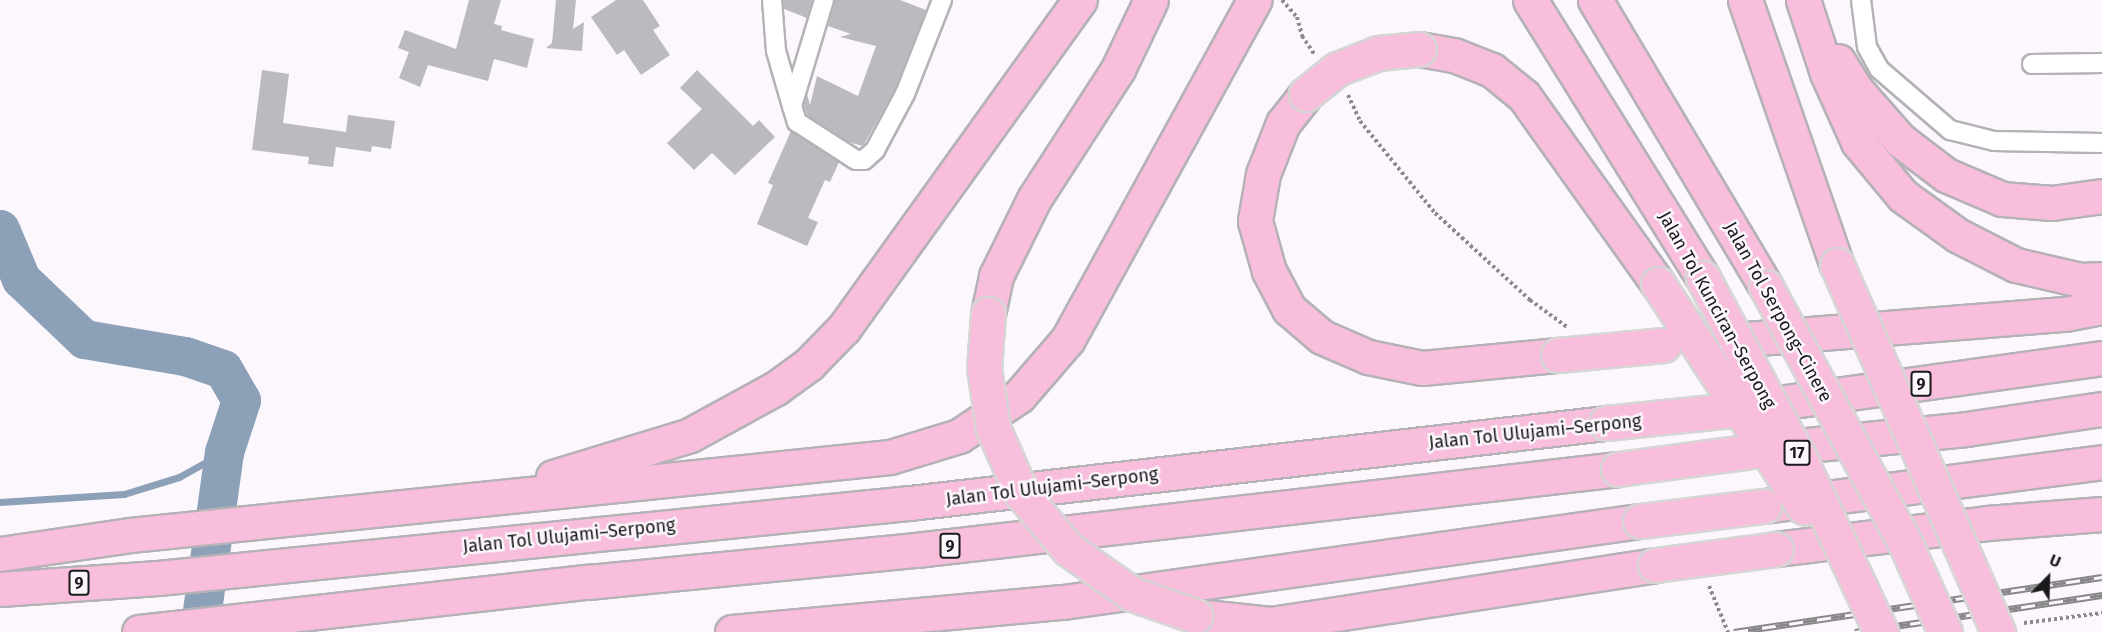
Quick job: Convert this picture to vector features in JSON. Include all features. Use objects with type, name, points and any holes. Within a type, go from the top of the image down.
[{"type":"highway","points":[[482,498],[690,435],[776,388],[809,364],[844,328],[1080,0]]},
{"type":"highway","points":[[1151,0],[1118,69],[1034,199],[996,276],[988,314],[984,368],[993,428],[1022,494],[1068,549],[1132,594],[1196,616],[1271,624],[1655,565],[1987,523],[2102,514]]},
{"type":"highway","name":"Jalan Tol Kunciran–Serpong","points":[[1530,0],[1703,278],[1800,459],[1877,622]]},
{"type":"highway","name":"Jalan Tol Serpong–Cinere","points":[[1595,0],[1766,287],[1906,545],[1945,632]]},
{"type":"highway","points":[[1745,0],[1837,265],[2010,628]]},
{"type":"highway","points":[[0,554],[130,535],[890,457],[959,436],[1019,396],[1068,339],[1262,2]]},
{"type":"highway","points":[[1804,4],[1857,91],[1900,140],[1946,175],[2002,199],[2052,203],[2102,196]]},
{"type":"highway","points":[[1804,4],[1827,73],[1858,142],[1903,195],[1957,236],[2016,265],[2080,280],[2102,279]]},
{"type":"highway","points":[[1877,622],[1658,284],[1524,96],[1492,70],[1454,55],[1419,50],[1378,53],[1337,69],[1306,94],[1283,123],[1263,174],[1255,221],[1269,271],[1289,309],[1322,337],[1368,357],[1422,368],[1564,342],[1664,345],[2053,315],[2102,307]]},
{"type":"highway","name":"Jalan Tol Ulujami–Serpong","points":[[0,589],[158,578],[910,503],[1741,409],[2102,358]]},
{"type":"highway","name":"9","points":[[150,631],[916,550],[1618,469],[1767,448],[1966,429],[2102,408]]},
{"type":"highway","points":[[732,632],[1063,602],[1640,520],[2102,462]]},
{"type":"street","points":[[772,0],[776,51],[797,122],[856,160],[868,158],[905,94],[942,0]]},
{"type":"street","points":[[792,106],[824,0]]},
{"type":"street","points":[[1861,0],[1867,47],[1880,69],[1950,130],[1994,141],[2102,143]]},
{"type":"street","points":[[2032,63],[2102,63]]},
{"type":"path","points":[[1262,2],[1297,17],[1302,36],[1319,62]]},
{"type":"path","points":[[1346,92],[1360,121],[1435,213],[1530,300],[1564,342]]},
{"type":"path","points":[[1708,584],[1728,632]]},
{"type":"path","points":[[2010,628],[2102,614]]},
{"type":"building","points":[[469,0],[501,0],[494,24],[502,26],[501,30],[534,39],[527,68],[494,59],[488,81],[428,65],[420,87],[399,78],[409,52],[398,48],[405,30],[456,49]]},
{"type":"building","points":[[556,0],[576,0],[573,29],[584,22],[582,51],[546,48],[552,43]]},
{"type":"building","points":[[616,0],[643,0],[660,26],[653,30],[670,55],[641,75],[624,50],[617,55],[591,17]]},
{"type":"building","points":[[783,0],[812,0],[807,18],[784,9]]},
{"type":"building","points":[[835,0],[900,0],[926,10],[895,89],[863,146],[848,142],[807,115],[804,106],[807,94],[810,105],[817,76],[858,96],[876,46],[840,37],[851,34],[828,26]]},
{"type":"building","points":[[262,70],[289,74],[283,123],[346,132],[348,115],[395,121],[391,149],[372,146],[371,152],[336,147],[333,167],[308,164],[309,157],[252,150]]},
{"type":"building","points":[[697,70],[753,126],[759,120],[775,137],[735,175],[712,153],[694,170],[667,143],[702,109],[680,88]]},
{"type":"building","points":[[791,131],[839,162],[830,182],[825,180],[808,218],[818,222],[807,246],[757,224],[773,185],[768,183]]},
{"type":"waterway","points":[[0,229],[21,279],[84,339],[185,356],[223,369],[241,400],[224,452],[199,632]]},
{"type":"waterway","points":[[0,502],[124,494],[179,477],[224,452]]},
{"type":"railway","points":[[1734,632],[2102,577]]},
{"type":"railway","points":[[1855,632],[2102,595]]}]
